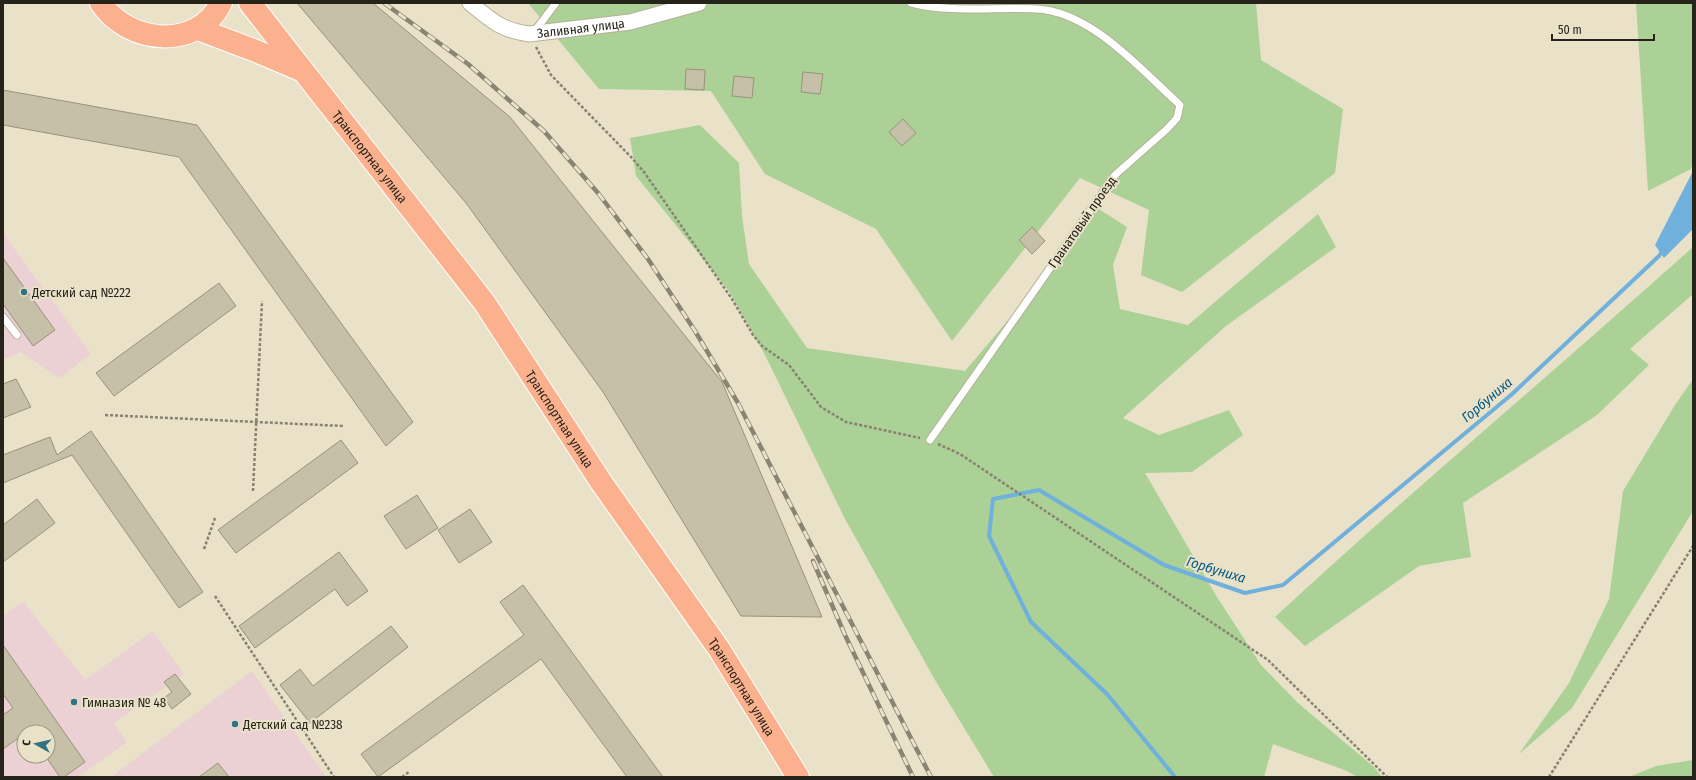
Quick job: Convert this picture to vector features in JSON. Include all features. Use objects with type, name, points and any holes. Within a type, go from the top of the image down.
[{"type":"main road","points":[[101,3],[107,12],[123,24],[148,34],[174,37],[198,29],[213,15],[221,3]]},
{"type":"main road","name":"Транспортная улица","points":[[250,3],[484,302],[601,482],[719,649],[798,777]]},
{"type":"main road","points":[[198,29],[256,51],[305,72]]},
{"type":"street","name":"Заливная улица","points":[[470,3],[497,25],[513,32],[533,34],[630,22],[699,3]]},
{"type":"lane","points":[[533,34],[556,3]]},
{"type":"lane","name":"Гранатовый проезд","points":[[911,3],[928,7],[947,8],[1038,8],[1074,19],[1086,24],[1105,37],[1180,105],[1177,118],[1168,129],[1115,175],[930,440]]},
{"type":"lane","points":[[3,317],[17,336]]},
{"type":"path","points":[[253,491],[262,301]]},
{"type":"path","points":[[105,415],[256,420],[343,426]]},
{"type":"path","points":[[204,549],[215,518]]},
{"type":"path","points":[[1549,777],[1693,546]]},
{"type":"path","points":[[215,596],[334,777]]},
{"type":"path","points":[[402,777],[409,772]]},
{"type":"shaded area","name":"Детский сад №222","points":[[3,233],[91,354],[59,378],[21,352],[3,360]]},
{"type":"shaded area","name":"Гимназия № 48","points":[[23,601],[85,680],[153,631],[184,674],[114,723],[127,742],[78,777],[3,777],[3,616]]},
{"type":"shaded area","name":"Детский сад №238","points":[[252,671],[326,777],[111,777]]},
{"type":"green space","points":[[528,3],[1256,3],[1261,60],[1343,109],[1335,173],[1182,292],[1141,275],[1149,210],[1080,178],[952,341],[876,229],[765,174],[711,91],[599,89]]},
{"type":"green space","points":[[1636,3],[1693,3],[1693,161],[1691,169],[1648,191]]},
{"type":"green space","points":[[700,125],[739,163],[742,216],[749,264],[807,348],[965,371],[1010,318],[1094,206],[1127,227],[1113,265],[1120,309],[1188,325],[1318,214],[1336,247],[1226,326],[1123,418],[1159,435],[1229,410],[1243,435],[1192,472],[1145,473],[1217,597],[1261,665],[1298,703],[1374,767],[1382,777],[1357,777],[1347,771],[1273,744],[1264,777],[994,777],[935,680],[845,519],[765,355],[729,291],[636,176],[630,138]]},
{"type":"green space","points":[[1693,247],[1693,294],[1630,349],[1649,365],[1597,415],[1463,503],[1471,557],[1419,566],[1305,646],[1275,617],[1378,523]]},
{"type":"green space","points":[[1693,379],[1693,511],[1572,708],[1519,754],[1569,683],[1609,599],[1623,491],[1675,405]]},
{"type":"green space","points":[[1693,760],[1693,777],[1629,777],[1656,766]]},
{"type":"water","points":[[1693,171],[1693,229],[1664,258],[1655,245]]},
{"type":"building","points":[[297,3],[373,3],[510,117],[722,382],[822,617],[741,616],[603,392],[466,203]]},
{"type":"building","points":[[686,69],[705,70],[704,90],[685,89]]},
{"type":"building","points":[[803,72],[823,74],[820,94],[801,92]]},
{"type":"building","points":[[734,76],[754,78],[752,98],[732,96]]},
{"type":"building","points":[[3,90],[197,125],[413,422],[386,446],[179,157],[3,125]]},
{"type":"building","points":[[903,119],[916,133],[902,146],[889,132]]},
{"type":"building","points":[[1032,227],[1045,241],[1032,254],[1019,240]]},
{"type":"building","points":[[3,258],[55,330],[33,346],[3,304]]},
{"type":"building","points":[[219,283],[236,306],[114,396],[96,373]]},
{"type":"building","points":[[16,379],[31,407],[3,418],[3,384]]},
{"type":"building","points":[[91,431],[203,592],[179,608],[72,455],[3,483],[3,455],[50,437],[57,455]]},
{"type":"building","points":[[341,440],[358,463],[236,553],[218,530]]},
{"type":"building","points":[[417,495],[438,528],[406,549],[384,516]]},
{"type":"building","points":[[37,499],[55,523],[3,562],[3,525]]},
{"type":"building","points":[[470,509],[492,542],[459,563],[438,530]]},
{"type":"building","points":[[339,552],[368,591],[347,606],[335,589],[255,648],[239,626]]},
{"type":"building","points":[[523,585],[663,777],[627,777],[541,659],[378,777],[361,754],[524,635],[500,602]]},
{"type":"building","points":[[391,626],[408,647],[310,723],[280,685],[300,669],[313,686]]},
{"type":"building","points":[[3,645],[85,762],[64,777],[60,777],[51,764],[56,764],[56,724],[16,724],[16,740],[3,749],[3,715],[13,708],[3,694]]},
{"type":"building","points":[[175,674],[191,694],[172,709],[164,698],[172,692],[164,682]]},
{"type":"building","points":[[218,763],[229,777],[199,777]]},
{"type":"waterway","name":"Горбуниха","points":[[1175,777],[1107,694],[1031,622],[989,536],[993,499],[1039,490],[1164,565],[1245,593],[1283,585],[1511,395],[1659,256],[1663,250]]},
{"type":"railway","points":[[384,3],[468,64],[544,131],[598,193],[648,259],[695,331],[738,403],[931,777]]},
{"type":"railway","points":[[813,561],[845,635],[913,777]]},
{"type":"place","name":"Детский сад №222","points":[[24,292]]},
{"type":"place","name":"Гимназия № 48","points":[[74,702]]},
{"type":"place","name":"Детский сад №238","points":[[235,724]]}]
